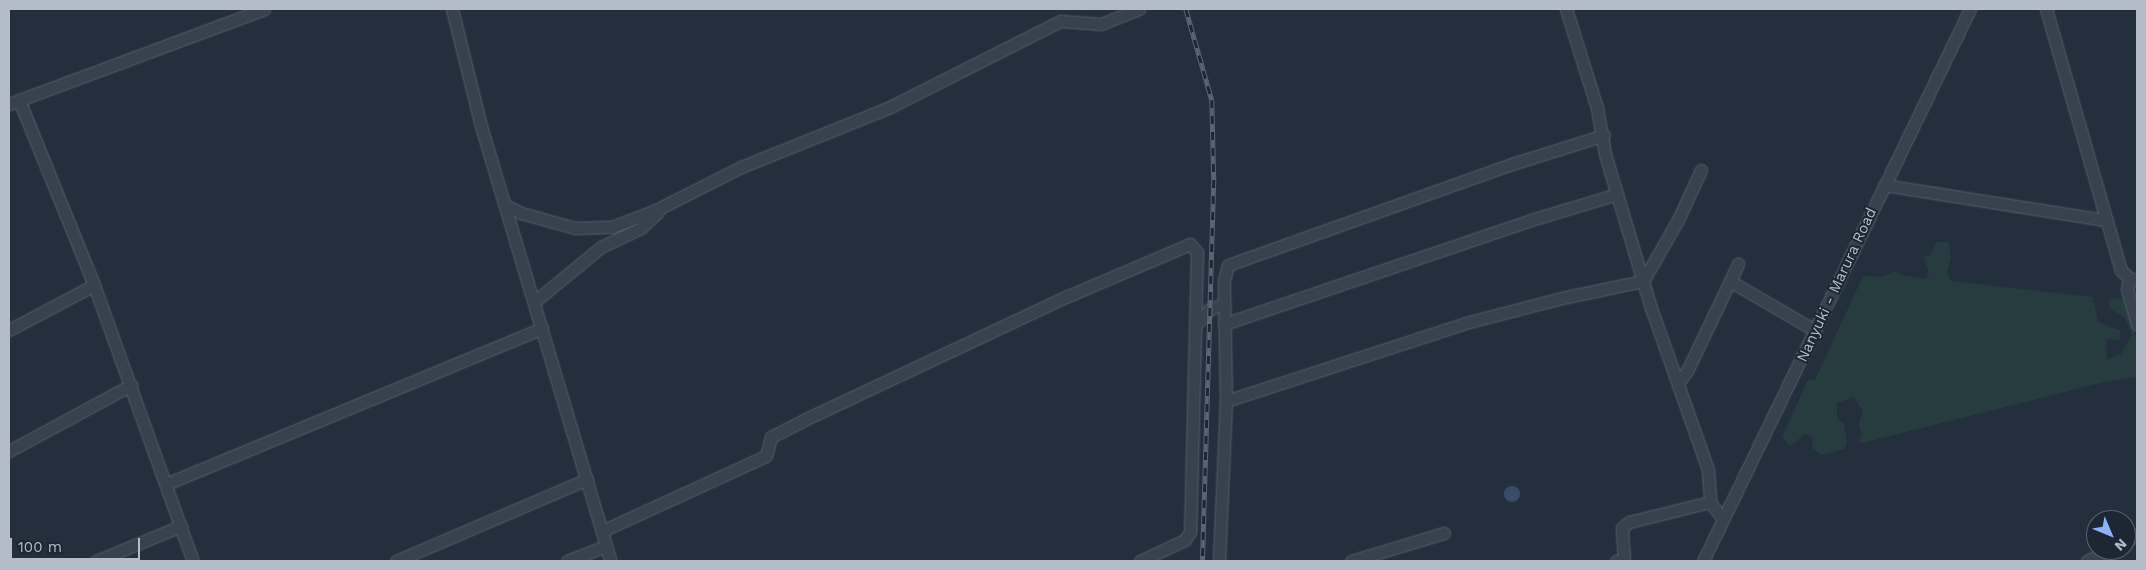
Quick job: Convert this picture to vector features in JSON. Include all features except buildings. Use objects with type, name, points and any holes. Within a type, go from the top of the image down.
[{"type":"street","points":[[193,561],[94,285],[14,102],[264,9]]},
{"type":"street","points":[[452,9],[505,204],[611,561]]},
{"type":"street","points":[[505,204],[549,221],[593,230],[612,227],[669,203],[741,167],[890,107],[1060,21],[1101,24],[1139,9]]},
{"type":"street","points":[[1566,9],[1604,135],[1605,154],[1643,281],[1708,470],[1710,502],[1723,519]]},
{"type":"street","name":"Nanyuki - Marura Road","points":[[1703,561],[1816,331],[1884,185],[1970,9]]},
{"type":"street","points":[[2046,9],[2121,270],[2133,279],[2127,289],[2137,325]]},
{"type":"street","points":[[1218,561],[1226,401],[1225,271],[1232,263],[1604,135]]},
{"type":"street","points":[[1226,401],[1469,322],[1562,298],[1643,281],[1678,220],[1701,170]]},
{"type":"street","points":[[1884,185],[2106,220]]},
{"type":"street","points":[[1224,324],[1531,220],[1617,194]]},
{"type":"street","points":[[534,302],[601,247],[641,228],[669,203]]},
{"type":"street","points":[[602,531],[766,456],[771,437],[804,420],[1068,296],[1190,244],[1197,252],[1189,536],[1140,561]]},
{"type":"street","points":[[1678,383],[1687,370],[1738,264]]},
{"type":"street","points":[[1730,281],[1816,331]]},
{"type":"street","points":[[9,330],[94,285]]},
{"type":"street","points":[[1194,328],[1199,318],[1210,309],[1224,304]]},
{"type":"street","points":[[166,484],[542,328]]},
{"type":"street","points":[[9,451],[131,385]]},
{"type":"street","points":[[396,561],[587,479]]},
{"type":"street","points":[[1616,561],[1624,559],[1622,528],[1629,522],[1710,502]]},
{"type":"street","points":[[96,561],[181,526]]},
{"type":"street","points":[[1351,561],[1444,533]]},
{"type":"street","points":[[567,561],[606,546]]},
{"type":"green space","points":[[1936,242],[1949,242],[1951,258],[1947,272],[1951,281],[2093,297],[2098,322],[2121,331],[2119,340],[2106,339],[2107,360],[2121,354],[2132,335],[2125,318],[2111,309],[2108,300],[2124,297],[2137,342],[2137,377],[2104,382],[1862,443],[1859,441],[1862,435],[1859,424],[1863,411],[1854,397],[1837,403],[1837,418],[1844,424],[1847,441],[1845,449],[1821,455],[1813,448],[1812,436],[1805,434],[1790,446],[1782,437],[1808,380],[1815,380],[1863,276],[1882,277],[1896,271],[1900,275],[1925,279],[1929,274],[1924,256],[1931,255]]},
{"type":"water","points":[[1512,486],[1518,488],[1520,494],[1518,500],[1512,502],[1506,500],[1504,494],[1506,488]]},
{"type":"railway","points":[[1186,9],[1212,100],[1214,180],[1203,561]]}]
